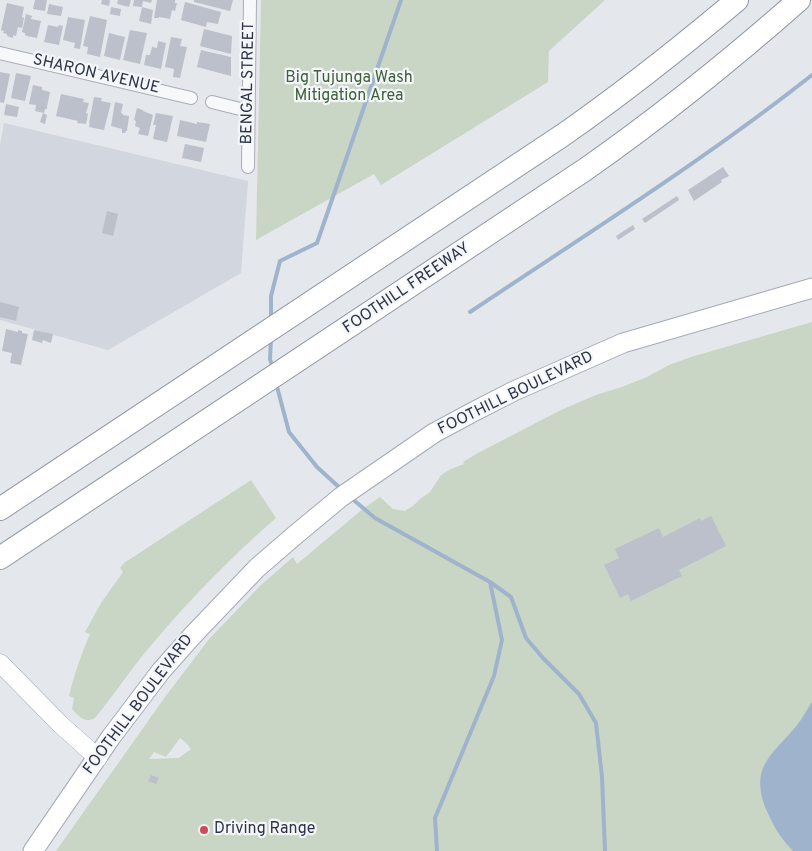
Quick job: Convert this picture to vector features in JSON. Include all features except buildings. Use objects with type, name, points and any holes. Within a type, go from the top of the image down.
[{"type":"highway","points":[[0,509],[602,108],[680,48],[736,0]]},
{"type":"highway","name":"FOOTHILL FREEWAY","points":[[0,558],[626,141],[705,80],[799,0]]},
{"type":"main road","name":"FOOTHILL BOULEVARD","points":[[33,851],[111,738],[161,671],[224,601],[257,568],[340,498],[434,433],[514,391],[623,343],[812,288]]},
{"type":"main road","points":[[0,663],[61,725],[98,758]]},
{"type":"street","name":"BENGAL STREET","points":[[248,166],[250,0]]},
{"type":"street","name":"SHARON AVENUE","points":[[0,52],[191,98]]},
{"type":"street","points":[[212,102],[248,111]]},
{"type":"shaded area","points":[[4,123],[248,181],[241,273],[108,350],[0,320],[0,145]]},
{"type":"green space","name":"Big Tujunga Wash Mitigation Area","points":[[261,0],[605,0],[549,51],[548,82],[381,185],[374,174],[256,240]]},
{"type":"green space","points":[[812,322],[812,851],[56,851],[165,697],[210,638],[261,585],[293,557],[297,564],[380,497],[393,509],[405,511],[430,492],[441,475],[464,464],[463,462],[478,453],[561,410],[647,377],[669,365]],"holes":[[[180,738],[191,749],[179,758],[149,759],[154,752],[166,757]]]},
{"type":"green space","points":[[251,480],[276,518],[228,562],[182,610],[145,652],[95,718],[85,720],[79,717],[72,709],[74,698],[69,696],[90,634],[85,632],[101,603],[123,572],[120,568],[124,563]]},
{"type":"water","points":[[812,702],[812,851],[793,851],[768,815],[760,781],[766,761],[799,722]]},
{"type":"waterway","points":[[271,320],[271,296],[280,261],[317,243],[401,0]]},
{"type":"waterway","points":[[470,312],[686,167],[771,107],[812,75]]},
{"type":"waterway","points":[[271,339],[270,359],[273,369]]},
{"type":"waterway","points":[[276,383],[289,432],[317,467],[341,489]]},
{"type":"waterway","points":[[350,497],[375,518],[490,582],[511,597],[526,638],[579,694],[596,723],[602,777],[605,851]]},
{"type":"waterway","points":[[437,851],[435,818],[494,676],[502,640],[490,582]]},
{"type":"place","name":"Driving Range","points":[[204,830]]}]
